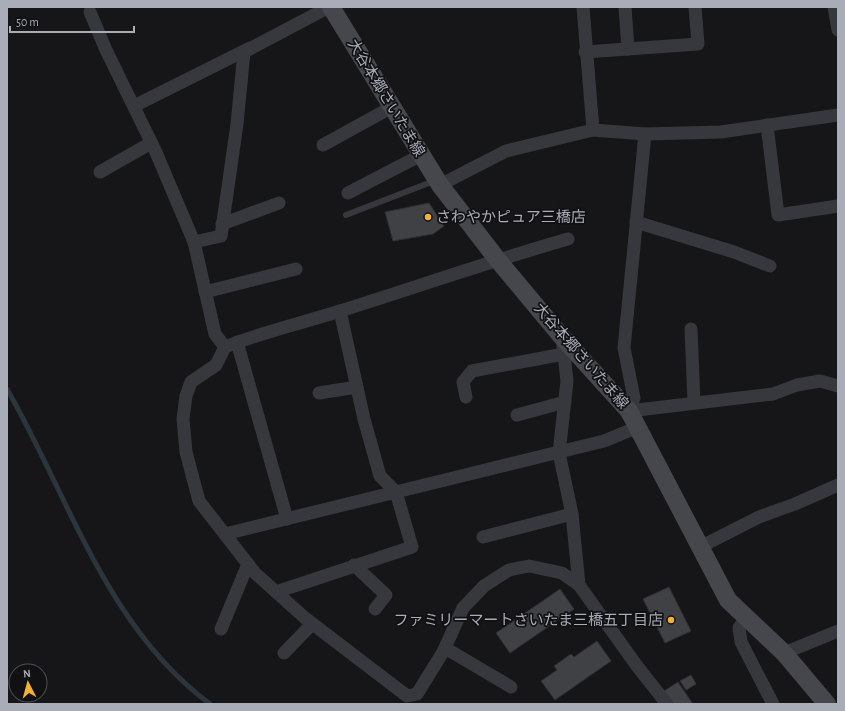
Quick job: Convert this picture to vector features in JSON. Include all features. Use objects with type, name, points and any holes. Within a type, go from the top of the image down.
[{"type":"main road","name":"大谷本郷さいたま線","points":[[330,7],[439,183],[563,345],[629,411],[728,600],[784,653],[827,704]]},
{"type":"street","points":[[134,106],[330,7]]},
{"type":"street","points":[[583,7],[593,130]]},
{"type":"street","points":[[625,7],[628,49]]},
{"type":"street","points":[[586,52],[698,44],[695,7]]},
{"type":"street","points":[[834,7],[838,30]]},
{"type":"street","points":[[93,9],[106,50],[151,143],[194,242],[215,334],[225,347]]},
{"type":"street","points":[[194,242],[221,236],[237,124],[244,52],[251,48]]},
{"type":"street","points":[[323,145],[392,107]]},
{"type":"street","points":[[439,183],[506,151],[593,130],[644,134],[722,132],[838,115]]},
{"type":"street","points":[[767,125],[778,215],[838,206]]},
{"type":"street","points":[[644,134],[624,348],[634,398],[629,411],[694,402],[773,394],[797,385],[820,381],[838,386]]},
{"type":"street","points":[[100,172],[151,143]]},
{"type":"street","points":[[348,193],[421,155]]},
{"type":"street","points":[[222,224],[279,203]]},
{"type":"street","points":[[636,222],[734,252],[770,266]]},
{"type":"street","points":[[568,239],[497,259],[225,347],[216,365],[191,382],[186,396],[183,419],[186,452],[199,501],[255,573],[312,624],[407,696],[417,694],[445,648],[463,608],[484,586],[509,570],[529,566],[562,573],[579,585],[636,666],[667,704]]},
{"type":"street","points":[[205,292],[296,269]]},
{"type":"street","points":[[276,592],[412,547],[396,492],[380,476],[357,387],[340,311]]},
{"type":"street","points":[[691,329],[694,402]]},
{"type":"street","points":[[237,342],[287,519]]},
{"type":"street","points":[[466,397],[463,382],[472,371],[563,345],[567,381],[559,453],[572,514],[579,585]]},
{"type":"street","points":[[319,393],[357,387]]},
{"type":"street","points":[[517,415],[565,402]]},
{"type":"street","points":[[225,534],[559,453],[604,441],[638,427]]},
{"type":"street","points":[[700,547],[759,517],[795,504],[838,484]]},
{"type":"street","points":[[484,537],[572,514]]},
{"type":"street","points":[[221,629],[248,564]]},
{"type":"street","points":[[354,565],[386,595],[375,609]]},
{"type":"street","points":[[746,617],[739,628],[741,642],[773,704]]},
{"type":"street","points":[[284,653],[312,624]]},
{"type":"street","points":[[784,653],[838,631]]},
{"type":"street","points":[[445,648],[511,687]]},
{"type":"lane","points":[[346,215],[439,183]]},
{"type":"building","points":[[429,203],[444,226],[433,234],[393,241],[385,212]]},
{"type":"building","points":[[669,587],[691,631],[665,643],[643,599]]},
{"type":"building","points":[[560,589],[574,609],[510,653],[496,633]]},
{"type":"building","points":[[597,641],[611,661],[555,700],[541,681],[557,670],[554,666],[571,654],[574,657]]},
{"type":"building","points":[[691,675],[696,684],[686,690],[680,681]]},
{"type":"building","points":[[678,682],[693,704],[673,704],[664,691]]},
{"type":"waterway","points":[[7,389],[71,516],[116,599],[143,637],[174,673],[210,704]]},
{"type":"place","name":"さわやかピュア三橋店","points":[[428,217]]},
{"type":"place","name":"ファミリーマートさいたま三橋五丁目店","points":[[671,620]]}]
